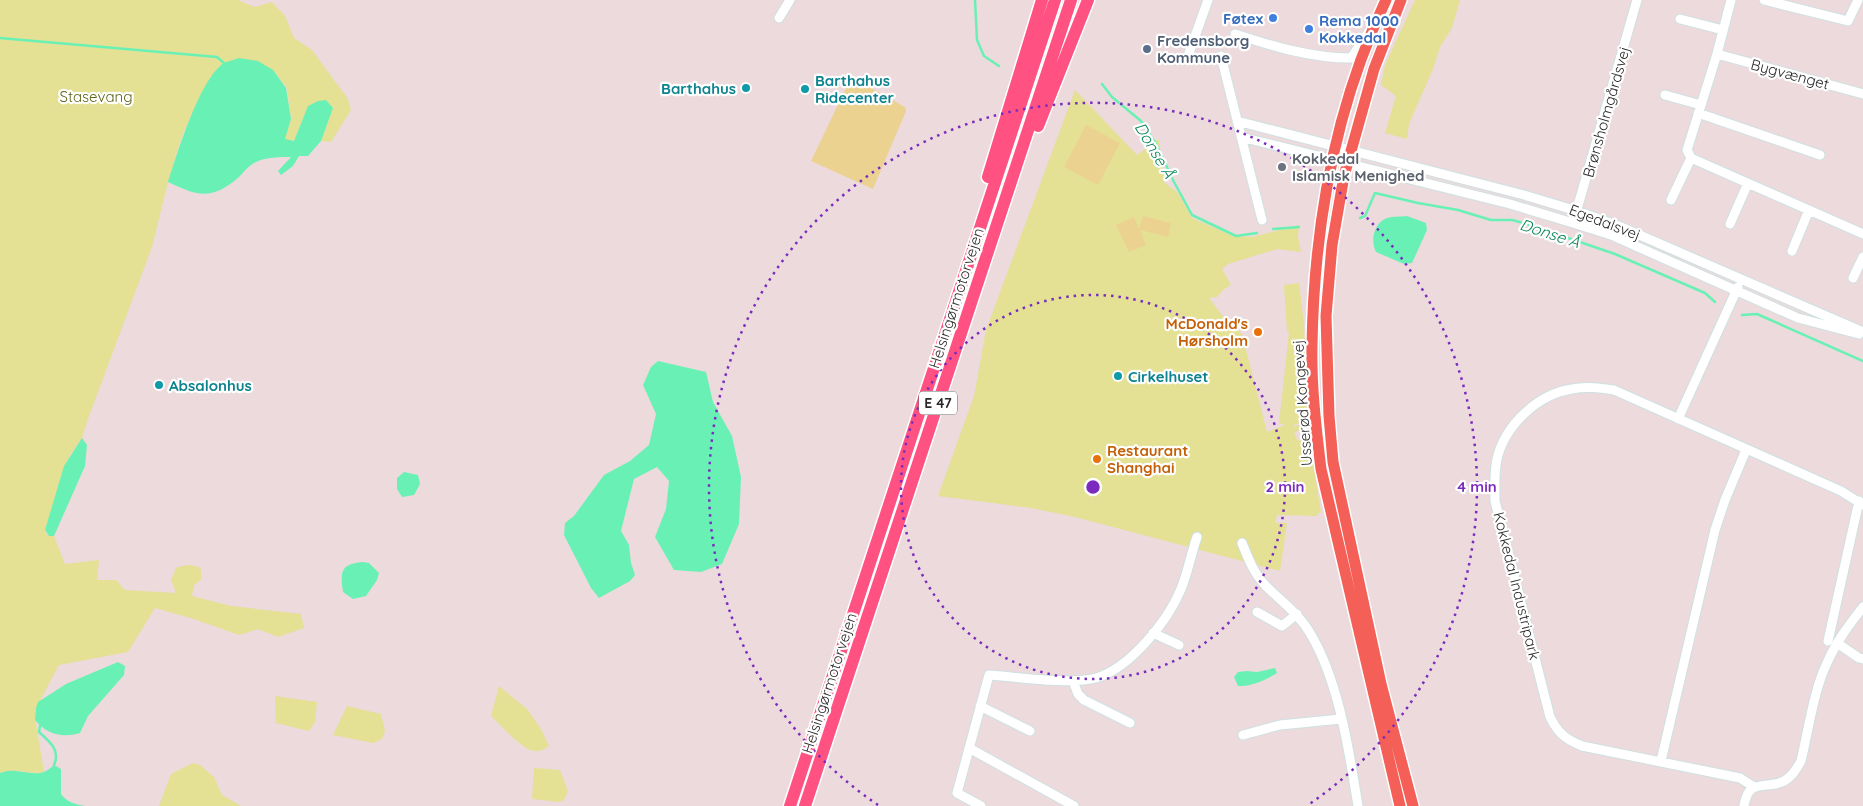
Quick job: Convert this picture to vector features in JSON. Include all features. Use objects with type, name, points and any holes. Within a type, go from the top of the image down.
[{"type":"highway","points":[[980,230],[989,173],[1042,0]]},
{"type":"highway","name":"Helsingørmotorvejen","points":[[790,806],[1055,0]]},
{"type":"highway","name":"Helsingørmotorvejen","points":[[805,806],[1071,0]]},
{"type":"highway","points":[[1010,185],[1038,127],[1088,0]]},
{"type":"main road","name":"Usserød Kongevej","points":[[1386,0],[1361,61],[1331,160],[1314,293],[1312,346],[1316,427],[1321,469],[1400,806]]},
{"type":"main road","name":"Usserød Kongevej","points":[[1401,0],[1374,69],[1350,149],[1332,245],[1326,316],[1329,416],[1333,462],[1381,684],[1413,806]]},
{"type":"street","points":[[779,18],[790,0]]},
{"type":"street","points":[[1188,56],[1208,0]]},
{"type":"street","name":"Brønsholmgårdsvej","points":[[1573,223],[1637,0]]},
{"type":"street","points":[[1731,0],[1717,54],[1687,150],[1691,158],[1863,234]]},
{"type":"street","points":[[1764,0],[1848,21],[1858,0]]},
{"type":"street","points":[[1680,19],[1723,30]]},
{"type":"street","points":[[1235,34],[1305,54],[1350,58],[1375,24]]},
{"type":"street","name":"Bygvænget","points":[[1717,54],[1863,94]]},
{"type":"street","points":[[1221,56],[1262,220]]},
{"type":"street","points":[[1665,95],[1820,155]]},
{"type":"street","name":"Egedalsvej","points":[[1237,121],[1350,149],[1577,210],[1620,226],[1824,314],[1863,334]]},
{"type":"street","name":"Egedalsvej","points":[[1242,137],[1510,204],[1573,223],[1611,236],[1798,318],[1863,334]]},
{"type":"street","points":[[1671,200],[1691,158]]},
{"type":"street","points":[[1730,224],[1748,183]]},
{"type":"street","points":[[1792,251],[1809,210]]},
{"type":"street","points":[[1853,278],[1863,256]]},
{"type":"street","points":[[1678,419],[1742,279]]},
{"type":"street","points":[[1737,291],[1746,287],[1807,312],[1824,314]]},
{"type":"street","name":"Kokkedal Industripark","points":[[1591,387],[1614,390],[1678,419],[1841,491],[1861,503],[1832,642],[1820,679],[1801,761],[1789,778],[1779,783],[1763,784],[1754,787],[1740,778],[1582,746],[1567,740],[1556,730],[1550,717],[1495,501],[1494,478],[1498,457],[1506,436],[1516,422],[1544,399],[1565,390],[1591,387]]},
{"type":"street","points":[[1661,762],[1715,530],[1725,500],[1746,450]]},
{"type":"street","points":[[981,806],[956,793],[989,675],[1073,681],[1096,678],[1116,669],[1136,653],[1153,634],[1175,602],[1196,537]]},
{"type":"street","points":[[1242,543],[1253,569],[1264,585],[1297,614],[1310,632],[1320,651],[1334,691],[1348,745],[1358,806]]},
{"type":"street","name":"Kokkedal Industripark","points":[[1832,642],[1863,607]]},
{"type":"street","points":[[1257,612],[1282,626],[1297,614]]},
{"type":"street","points":[[1153,634],[1179,645]]},
{"type":"street","points":[[1832,642],[1863,659]]},
{"type":"street","points":[[1073,681],[1078,694],[1084,700],[1130,723]]},
{"type":"street","points":[[980,706],[1030,730]]},
{"type":"street","points":[[1243,735],[1280,725],[1341,720]]},
{"type":"street","points":[[969,748],[1074,806]]},
{"type":"street","points":[[1744,806],[1745,798],[1754,787]]},
{"type":"green space","name":"Stasevang","points":[[0,0],[240,0],[255,7],[272,2],[285,16],[294,38],[312,50],[348,99],[351,110],[331,142],[321,141],[333,108],[308,106],[294,141],[284,139],[291,119],[287,88],[273,70],[211,77],[182,136],[168,182],[152,247],[82,438],[69,457],[45,530],[46,534],[54,536],[65,564],[99,560],[97,580],[116,580],[125,590],[176,593],[171,580],[176,568],[192,565],[201,569],[201,580],[194,585],[192,596],[231,606],[301,614],[304,628],[278,637],[258,629],[239,635],[155,608],[128,652],[59,665],[36,708],[35,718],[44,772],[38,773],[6,771],[0,773]]},
{"type":"green space","points":[[1415,0],[1460,0],[1452,28],[1440,47],[1433,69],[1409,124],[1407,139],[1385,133],[1396,96],[1381,85],[1385,65]]},
{"type":"green space","points":[[1075,90],[1137,155],[1159,139],[1164,182],[1178,193],[1192,218],[1233,236],[1252,237],[1299,225],[1298,237],[1301,252],[1277,249],[1228,264],[1222,269],[1231,285],[1224,289],[1217,297],[1209,298],[1221,314],[1242,334],[1267,432],[1285,425],[1279,423],[1289,332],[1287,332],[1284,285],[1299,283],[1304,325],[1307,414],[1305,421],[1293,427],[1308,422],[1306,426],[1294,433],[1298,441],[1307,438],[1310,440],[1308,444],[1301,447],[1305,458],[1313,462],[1321,513],[1317,513],[1318,516],[1277,515],[1275,523],[1287,523],[1280,571],[1075,517],[1031,508],[938,496],[974,396],[986,330]]},
{"type":"green space","points":[[499,686],[527,709],[541,729],[549,746],[539,751],[527,748],[513,738],[491,716]]},
{"type":"green space","points":[[275,696],[317,702],[315,722],[309,731],[276,723]]},
{"type":"green space","points":[[347,706],[381,714],[385,731],[382,739],[373,743],[333,735]]},
{"type":"green space","points":[[193,763],[200,765],[214,777],[222,795],[241,806],[159,806],[171,774]]},
{"type":"green space","points":[[534,768],[560,770],[568,791],[564,800],[559,802],[532,799]]},
{"type":"shaded area","points":[[239,58],[258,61],[273,70],[286,88],[291,119],[285,139],[294,141],[308,106],[318,101],[326,100],[333,108],[321,141],[308,156],[299,156],[293,166],[281,175],[278,171],[291,157],[260,160],[229,185],[212,193],[196,193],[168,182],[190,118],[206,84],[215,71],[224,63]]},
{"type":"shaded area","points":[[852,84],[866,86],[879,92],[905,107],[906,111],[873,189],[811,161],[846,88]]},
{"type":"shaded area","points":[[1086,125],[1120,143],[1098,185],[1064,167]]},
{"type":"shaded area","points":[[1143,216],[1171,223],[1168,237],[1140,230],[1146,245],[1129,252],[1116,225],[1134,217],[1139,229]]},
{"type":"shaded area","points":[[1407,216],[1426,223],[1427,230],[1412,263],[1404,264],[1376,252],[1373,237],[1376,228],[1383,220],[1389,217]]},
{"type":"shaded area","points":[[658,361],[706,372],[713,402],[732,436],[741,477],[739,524],[722,564],[701,572],[674,570],[655,537],[666,509],[669,481],[657,467],[634,479],[621,531],[629,545],[631,563],[635,575],[630,581],[599,598],[591,588],[564,535],[565,523],[574,516],[604,475],[630,461],[649,445],[656,414],[643,385],[651,367]]},
{"type":"shaded area","points":[[82,438],[87,445],[85,466],[54,536],[49,536],[45,530],[64,466]]},
{"type":"shaded area","points":[[404,472],[418,475],[420,484],[414,495],[402,497],[397,489],[397,478]]},
{"type":"shaded area","points":[[363,562],[369,563],[379,573],[377,580],[366,596],[353,599],[343,592],[342,574],[346,567]]},
{"type":"shaded area","points":[[118,662],[125,666],[124,675],[88,716],[80,733],[56,734],[45,729],[35,720],[38,702],[66,684]]},
{"type":"shaded area","points":[[1275,668],[1277,673],[1253,684],[1238,686],[1234,677],[1238,672],[1257,672]]},
{"type":"shaded area","points":[[54,765],[61,769],[61,794],[71,802],[85,806],[0,806],[0,773],[15,771],[41,773]]},
{"type":"waterway","name":"Donse Å","points":[[975,0],[977,40],[984,56],[999,66]]},
{"type":"waterway","points":[[0,38],[217,57],[224,63]]},
{"type":"waterway","name":"Donse Å","points":[[1102,84],[1112,97],[1141,121],[1156,144],[1192,215],[1236,236],[1257,233]]},
{"type":"waterway","name":"Donse Å","points":[[1360,218],[1365,216],[1375,193],[1458,210],[1491,220],[1512,220],[1615,254],[1705,293],[1715,302]]},
{"type":"waterway","name":"Donse Å","points":[[1273,229],[1299,227]]},
{"type":"waterway","name":"Donse Å","points":[[1742,315],[1757,314],[1863,361]]},
{"type":"waterway","points":[[40,726],[39,732],[50,742],[55,750],[56,760],[54,765]]},
{"type":"place","name":"Føtex","points":[[1273,18]]},
{"type":"place","name":"Rema 1000 Kokkedal","points":[[1309,29]]},
{"type":"place","name":"Fredensborg Kommune","points":[[1147,49]]},
{"type":"place","name":"Barthahus","points":[[746,88]]},
{"type":"place","name":"Barthahus Ridecenter","points":[[805,89]]},
{"type":"place","name":"Kokkedal Islamisk Menighed","points":[[1282,167]]},
{"type":"place","name":"McDonald's Hørsholm","points":[[1258,332]]},
{"type":"place","name":"Cirkelhuset","points":[[1118,376]]},
{"type":"place","name":"Absalonhus","points":[[159,385]]},
{"type":"place","name":"Restaurant Shanghai","points":[[1097,459]]}]
